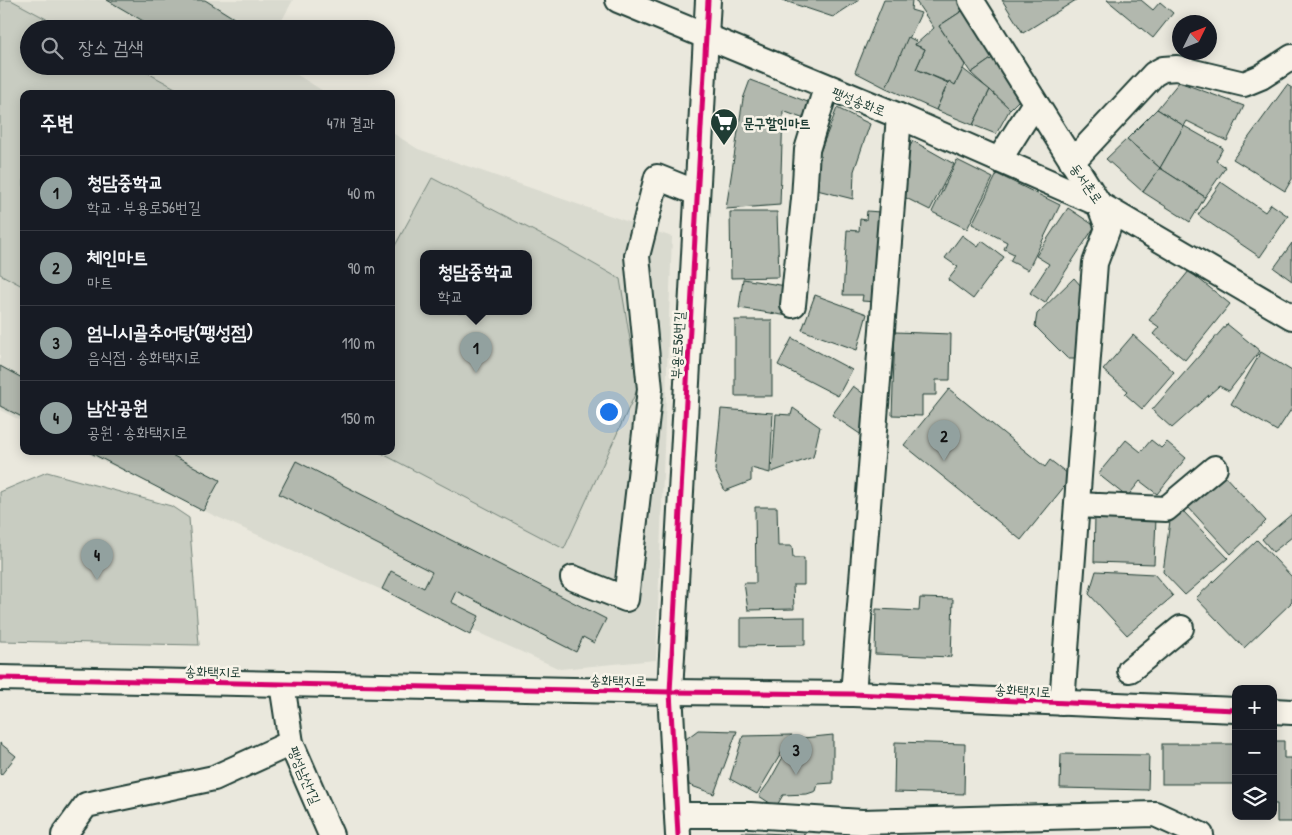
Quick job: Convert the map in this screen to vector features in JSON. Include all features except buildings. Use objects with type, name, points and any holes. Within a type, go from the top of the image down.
[{"type":"street","name":"팽성송화로","points":[[618,0],[706,35],[826,88],[899,116],[1099,204]]},
{"type":"street","name":"부용로56번길","points":[[678,825],[670,692],[708,0]]},
{"type":"street","name":"동서촌로","points":[[970,0],[1099,204],[1292,317]]},
{"type":"street","points":[[1072,162],[1154,74],[1163,70],[1177,68],[1244,84],[1261,78],[1292,57]]},
{"type":"street","points":[[793,305],[807,150],[826,88]]},
{"type":"street","points":[[999,160],[1035,103]]},
{"type":"street","points":[[853,694],[899,116]]},
{"type":"street","points":[[573,578],[626,600],[650,389],[637,256],[657,177],[697,193]]},
{"type":"street","points":[[1062,704],[1095,263],[1108,228],[1099,204]]},
{"type":"street","points":[[1077,505],[1166,509],[1215,468]]},
{"type":"street","points":[[1130,670],[1181,628]]},
{"type":"street","name":"송화택지로","points":[[0,678],[853,694],[1232,710]]},
{"type":"street","name":"팽성남산1길","points":[[282,684],[291,743],[332,835]]},
{"type":"street","points":[[1277,711],[1292,712]]},
{"type":"street","points":[[64,835],[86,804],[214,778],[291,743]]},
{"type":"street","points":[[678,825],[750,815],[872,822],[1155,814],[1201,835]]},
{"type":"shaded area","points":[[0,0],[293,0],[282,20],[20,20],[20,75],[297,75],[322,90],[20,90],[20,420],[0,410]]},
{"type":"shaded area","points":[[0,0],[11,0],[48,20],[20,20],[20,75],[151,75],[179,90],[20,90],[20,285],[0,274]]},
{"type":"shaded area","points":[[395,135],[418,149],[672,237],[656,660],[560,669],[213,515],[91,455],[395,455]]},
{"type":"shaded area","points":[[432,178],[557,243],[620,279],[638,388],[564,549],[385,455],[395,455],[395,246]]},
{"type":"shaded area","points":[[47,472],[171,506],[189,518],[199,645],[0,641],[0,492]]},
{"type":"cycle path","points":[[678,835],[670,692],[708,0]]},
{"type":"cycle path","points":[[0,678],[853,694],[1232,710]]},
{"type":"place","name":"문구할인마트","points":[[724,146]]},
{"type":"place","name":"청담중학교","points":[[476,373]]},
{"type":"place","name":"체인마트","points":[[944,461]]},
{"type":"place","name":"남산공원","points":[[97,580]]},
{"type":"place","name":"엄니시골추어탕(팽성점)","points":[[796,775]]}]
